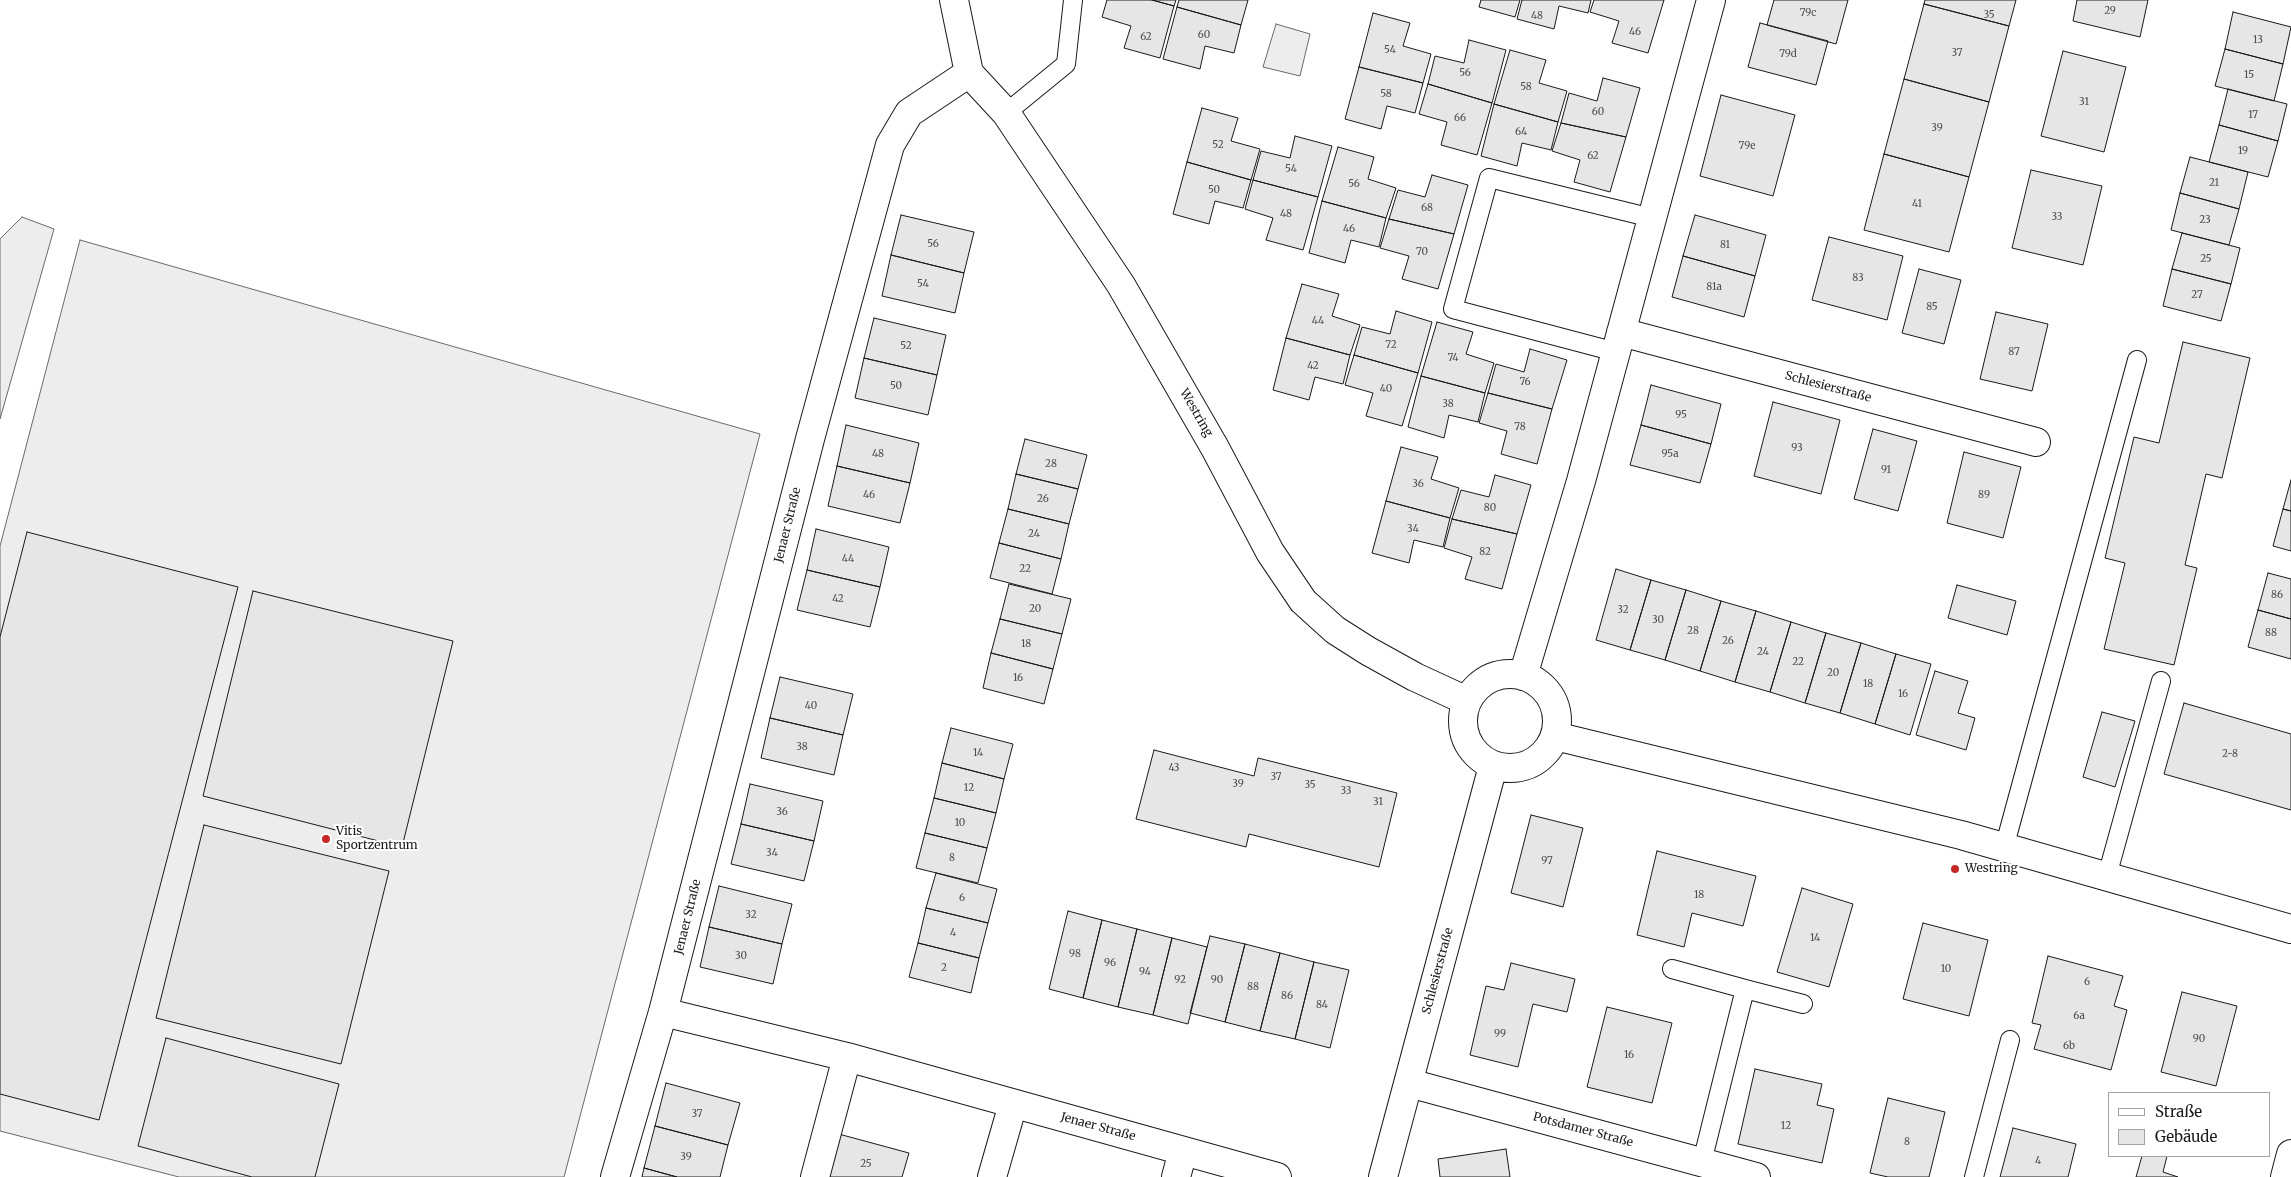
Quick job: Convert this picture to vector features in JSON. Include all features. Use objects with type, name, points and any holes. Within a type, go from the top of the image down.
[{"type":"street","points":[[954,0],[969,73]]},
{"type":"street","points":[[1523,676],[1559,558],[1711,0]]},
{"type":"street","name":"Westring","points":[[969,73],[1006,113],[1121,285],[1215,448],[1270,552],[1303,601],[1335,630],[1368,651],[1415,677],[1467,701]]},
{"type":"street","name":"Jenaer Straße","points":[[615,1177],[664,1012],[808,448],[890,145],[909,113],[969,73]]},
{"type":"street","name":"Schlesierstraße","points":[[1619,342],[2036,442]]},
{"type":"street","points":[[1510,673],[1523,676],[1538,683],[1551,697],[1558,716],[1555,736],[1546,752],[1527,766],[1513,769],[1493,766],[1480,758],[1466,741],[1463,716],[1467,701],[1483,682],[1497,675],[1510,673]]},
{"type":"street","points":[[1555,736],[1961,835],[2291,930]]},
{"type":"street","name":"Schlesierstraße","points":[[1383,1177],[1493,766]]},
{"type":"street","name":"Jenaer Straße","points":[[664,1012],[846,1057],[1277,1177]]},
{"type":"street","points":[[815,1177],[846,1057]]},
{"type":"street","name":"Potsdamer Straße","points":[[1409,1083],[1756,1177]]},
{"type":"street","points":[[992,1177],[1012,1104]]},
{"type":"street","points":[[1176,1177],[1183,1151]]},
{"type":"street","points":[[2285,1177],[2291,1154]]},
{"type":"lane","points":[[1006,113],[1066,64],[1073,0]]},
{"type":"lane","points":[[1619,342],[1452,309],[1489,178],[1652,218]]},
{"type":"lane","points":[[2004,848],[2137,360]]},
{"type":"lane","points":[[2108,876],[2161,681]]},
{"type":"lane","points":[[1672,969],[1803,1004]]},
{"type":"lane","points":[[1702,1162],[1744,988]]},
{"type":"lane","points":[[1974,1177],[2010,1040]]},
{"type":"shaded area","points":[[1276,24],[1310,34],[1300,76],[1263,67]]},
{"type":"shaded area","points":[[22,217],[54,229],[0,419],[0,239]]},
{"type":"shaded area","name":"Vitis Sportzentrum","points":[[80,240],[760,434],[564,1177],[179,1177],[0,1131],[0,546]]},
{"type":"building","points":[[1107,0],[1152,0],[1174,6],[1160,58],[1124,48],[1131,26],[1102,17]]},
{"type":"building","points":[[1152,0],[1176,0],[1174,6]]},
{"type":"building","points":[[1179,0],[1248,0],[1241,25],[1177,7]]},
{"type":"building","points":[[1481,0],[1520,0],[1515,17],[1479,7]]},
{"type":"building","points":[[1522,0],[1591,0],[1588,13],[1559,6],[1554,29],[1517,19]]},
{"type":"building","points":[[1594,0],[1664,0],[1648,53],[1612,43],[1619,21],[1590,12]]},
{"type":"building","points":[[1774,0],[1848,0],[1836,44],[1767,25]]},
{"type":"building","points":[[1925,0],[2016,0],[2009,26],[1924,4]]},
{"type":"building","points":[[2077,0],[2148,0],[2140,37],[2073,21]]},
{"type":"building","points":[[1924,4],[2009,26],[1989,102],[1904,79]]},
{"type":"building","points":[[1177,7],[1241,25],[1234,53],[1205,46],[1200,69],[1163,59]]},
{"type":"building","points":[[2233,12],[2291,27],[2283,64],[2225,49]]},
{"type":"building","points":[[1373,13],[1410,23],[1403,46],[1431,54],[1423,83],[1359,67]]},
{"type":"building","points":[[1760,23],[1828,41],[1816,85],[1748,67]]},
{"type":"building","points":[[1469,40],[1506,50],[1492,103],[1428,84],[1435,56],[1464,63]]},
{"type":"building","points":[[2225,49],[2283,64],[2274,101],[2215,86]]},
{"type":"building","points":[[1510,50],[1546,60],[1539,83],[1567,91],[1558,122],[1494,104]]},
{"type":"building","points":[[2063,51],[2126,67],[2104,152],[2041,136]]},
{"type":"building","points":[[1359,67],[1423,83],[1415,113],[1387,106],[1381,129],[1345,119]]},
{"type":"building","points":[[1603,78],[1640,88],[1626,137],[1561,123],[1569,93],[1597,101]]},
{"type":"building","points":[[1904,79],[1989,102],[1969,177],[1884,154]]},
{"type":"building","points":[[1428,84],[1492,103],[1477,155],[1441,145],[1447,122],[1419,114]]},
{"type":"building","points":[[2228,89],[2287,104],[2278,141],[2219,125]]},
{"type":"building","points":[[1721,95],[1795,115],[1773,196],[1700,176]]},
{"type":"building","points":[[1494,104],[1558,122],[1551,150],[1522,143],[1517,166],[1481,156]]},
{"type":"building","points":[[1202,108],[1238,118],[1231,141],[1260,149],[1251,180],[1187,162]]},
{"type":"building","points":[[1561,123],[1626,137],[1610,192],[1574,182],[1580,160],[1552,151]]},
{"type":"building","points":[[2219,125],[2278,141],[2268,177],[2209,162]]},
{"type":"building","points":[[1295,136],[1332,146],[1318,197],[1253,180],[1261,151],[1290,158]]},
{"type":"building","points":[[1338,147],[1374,157],[1368,179],[1396,188],[1386,218],[1322,201]]},
{"type":"building","points":[[1884,154],[1969,177],[1949,252],[1864,230]]},
{"type":"building","points":[[2190,157],[2248,172],[2239,209],[2180,193]]},
{"type":"building","points":[[1187,162],[1251,180],[1243,208],[1215,201],[1209,224],[1173,214]]},
{"type":"building","points":[[2031,170],[2102,186],[2083,265],[2012,248]]},
{"type":"building","points":[[1432,175],[1468,185],[1454,234],[1389,219],[1398,190],[1425,197]]},
{"type":"building","points":[[1253,180],[1318,197],[1303,250],[1266,240],[1273,218],[1245,209]]},
{"type":"building","points":[[2180,193],[2239,209],[2229,245],[2171,230]]},
{"type":"building","points":[[1322,201],[1386,218],[1379,247],[1351,240],[1345,263],[1309,253]]},
{"type":"building","points":[[901,215],[974,232],[964,273],[891,255]]},
{"type":"building","points":[[1695,215],[1766,235],[1755,276],[1683,256]]},
{"type":"building","points":[[1389,219],[1454,234],[1438,289],[1402,279],[1409,256],[1380,248]]},
{"type":"building","points":[[2182,233],[2240,248],[2231,284],[2172,269]]},
{"type":"building","points":[[1829,237],[1903,256],[1887,320],[1812,300]]},
{"type":"building","points":[[891,255],[964,273],[955,313],[882,296]]},
{"type":"building","points":[[1683,256],[1755,276],[1744,317],[1672,297]]},
{"type":"building","points":[[1919,269],[1961,280],[1944,344],[1902,333]]},
{"type":"building","points":[[2172,269],[2231,284],[2221,321],[2163,306]]},
{"type":"building","points":[[1302,284],[1339,294],[1332,316],[1360,325],[1350,355],[1286,338]]},
{"type":"building","points":[[1396,311],[1432,322],[1418,373],[1354,355],[1362,327],[1390,334]]},
{"type":"building","points":[[1996,312],[2048,324],[2032,391],[1980,379]]},
{"type":"building","points":[[874,318],[946,335],[937,375],[864,358]]},
{"type":"building","points":[[1437,322],[1473,332],[1466,354],[1494,363],[1485,393],[1421,376]]},
{"type":"building","points":[[1286,338],[1350,355],[1343,384],[1315,377],[1309,400],[1273,390]]},
{"type":"building","points":[[2183,342],[2250,358],[2222,478],[2206,474],[2185,565],[2197,568],[2174,665],[2104,649],[2125,563],[2105,558],[2134,437],[2159,443]]},
{"type":"building","points":[[1530,349],[1567,360],[1552,409],[1488,393],[1496,364],[1524,372]]},
{"type":"building","points":[[1354,355],[1418,373],[1402,426],[1366,416],[1373,393],[1345,385]]},
{"type":"building","points":[[864,358],[937,375],[928,415],[855,398]]},
{"type":"building","points":[[1421,376],[1485,393],[1478,422],[1449,415],[1444,438],[1408,427]]},
{"type":"building","points":[[1651,385],[1721,404],[1711,444],[1641,425]]},
{"type":"building","points":[[1488,393],[1552,409],[1537,464],[1501,454],[1507,431],[1479,423]]},
{"type":"building","points":[[1773,402],[1840,420],[1821,494],[1754,476]]},
{"type":"building","points":[[846,425],[919,443],[910,483],[837,466]]},
{"type":"building","points":[[1641,425],[1711,444],[1700,483],[1630,465]]},
{"type":"building","points":[[1873,429],[1917,441],[1898,511],[1854,499]]},
{"type":"building","points":[[1025,439],[1087,455],[1078,489],[1016,474]]},
{"type":"building","points":[[1401,447],[1438,457],[1431,479],[1459,488],[1450,518],[1386,501]]},
{"type":"building","points":[[1964,452],[2021,467],[2003,538],[1947,523]]},
{"type":"building","points":[[837,466],[910,483],[900,523],[828,506]]},
{"type":"building","points":[[1016,474],[1078,489],[1069,524],[1008,509]]},
{"type":"building","points":[[1495,475],[1531,485],[1517,534],[1452,519],[1461,490],[1489,497]]},
{"type":"building","points":[[2291,480],[2291,511],[2283,509]]},
{"type":"building","points":[[1386,501],[1450,518],[1443,547],[1414,540],[1409,563],[1372,553]]},
{"type":"building","points":[[1008,509],[1069,524],[1061,559],[999,543]]},
{"type":"building","points":[[2283,509],[2291,511],[2291,551],[2273,546]]},
{"type":"building","points":[[1452,519],[1517,534],[1502,589],[1465,579],[1472,557],[1444,548]]},
{"type":"building","points":[[816,529],[889,547],[880,587],[807,570]]},
{"type":"building","points":[[27,532],[238,587],[99,1120],[0,1094],[0,637]]},
{"type":"building","points":[[999,543],[1061,559],[1052,594],[990,578]]},
{"type":"building","points":[[1616,569],[1651,580],[1630,650],[1596,640]]},
{"type":"building","points":[[807,570],[880,587],[870,627],[797,610]]},
{"type":"building","points":[[2268,573],[2291,579],[2291,619],[2258,610]]},
{"type":"building","points":[[1651,580],[1686,590],[1665,660],[1630,650]]},
{"type":"building","points":[[1009,584],[1071,599],[1062,634],[1000,619]]},
{"type":"building","points":[[1957,585],[2016,601],[2007,635],[1948,618]]},
{"type":"building","points":[[1686,590],[1721,601],[1700,671],[1665,660]]},
{"type":"building","points":[[253,591],[453,641],[402,847],[203,796]]},
{"type":"building","points":[[1721,601],[1756,611],[1735,682],[1700,671]]},
{"type":"building","points":[[2258,610],[2291,619],[2291,659],[2248,647]]},
{"type":"building","points":[[1756,611],[1791,622],[1770,692],[1735,682]]},
{"type":"building","points":[[1000,619],[1062,634],[1053,669],[991,653]]},
{"type":"building","points":[[1791,622],[1826,633],[1805,703],[1770,692]]},
{"type":"building","points":[[1826,633],[1861,643],[1840,713],[1805,703]]},
{"type":"building","points":[[1861,643],[1896,654],[1875,724],[1840,713]]},
{"type":"building","points":[[991,653],[1053,669],[1044,704],[983,688]]},
{"type":"building","points":[[1896,654],[1931,664],[1910,735],[1875,724]]},
{"type":"building","points":[[1935,671],[1968,681],[1958,713],[1975,718],[1966,750],[1916,735]]},
{"type":"building","points":[[780,677],[853,694],[843,735],[770,718]]},
{"type":"building","points":[[2184,703],[2291,734],[2291,810],[2164,774]]},
{"type":"building","points":[[2102,712],[2135,721],[2115,787],[2083,777]]},
{"type":"building","points":[[770,718],[843,735],[834,775],[761,758]]},
{"type":"building","points":[[951,728],[1013,744],[1004,779],[942,763]]},
{"type":"building","points":[[1154,750],[1254,776],[1258,758],[1397,793],[1379,867],[1249,834],[1246,847],[1136,819]]},
{"type":"building","points":[[942,763],[1004,779],[996,813],[934,798]]},
{"type":"building","points":[[750,784],[823,801],[814,841],[741,824]]},
{"type":"building","points":[[934,798],[996,813],[987,848],[925,833]]},
{"type":"building","points":[[1531,815],[1583,828],[1563,907],[1511,893]]},
{"type":"building","points":[[741,824],[814,841],[804,881],[731,864]]},
{"type":"building","points":[[204,825],[389,871],[341,1064],[156,1018]]},
{"type":"building","points":[[925,833],[987,848],[978,883],[916,868]]},
{"type":"building","points":[[1657,851],[1756,876],[1743,926],[1692,913],[1684,947],[1637,935]]},
{"type":"building","points":[[936,873],[997,889],[988,923],[926,908]]},
{"type":"building","points":[[719,886],[792,904],[782,944],[709,927]]},
{"type":"building","points":[[1802,888],[1853,904],[1829,987],[1777,972]]},
{"type":"building","points":[[926,908],[988,923],[979,958],[918,943]]},
{"type":"building","points":[[1068,911],[1102,920],[1083,998],[1049,989]]},
{"type":"building","points":[[1102,920],[1137,929],[1118,1007],[1083,998]]},
{"type":"building","points":[[1923,923],[1988,940],[1969,1016],[1903,999]]},
{"type":"building","points":[[709,927],[782,944],[773,984],[700,967]]},
{"type":"building","points":[[1137,929],[1172,938],[1153,1015],[1118,1007]]},
{"type":"building","points":[[1210,936],[1245,944],[1225,1022],[1190,1013]]},
{"type":"building","points":[[1172,938],[1207,947],[1188,1024],[1153,1015]]},
{"type":"building","points":[[918,943],[979,958],[971,993],[909,977]]},
{"type":"building","points":[[1245,944],[1280,953],[1260,1031],[1225,1022]]},
{"type":"building","points":[[1280,953],[1314,962],[1295,1039],[1260,1031]]},
{"type":"building","points":[[2048,956],[2123,976],[2114,1006],[2127,1010],[2111,1070],[2034,1049],[2041,1025],[2032,1023]]},
{"type":"building","points":[[1314,962],[1349,970],[1330,1048],[1295,1039]]},
{"type":"building","points":[[1511,963],[1575,979],[1567,1012],[1533,1004],[1518,1067],[1470,1055],[1486,986],[1504,990]]},
{"type":"building","points":[[2182,992],[2237,1006],[2216,1086],[2161,1072]]},
{"type":"building","points":[[1607,1007],[1672,1023],[1652,1103],[1587,1087]]},
{"type":"building","points":[[166,1038],[339,1084],[315,1177],[252,1177],[138,1146]]},
{"type":"building","points":[[1755,1069],[1822,1084],[1817,1105],[1834,1109],[1822,1163],[1738,1144]]},
{"type":"building","points":[[666,1083],[740,1103],[728,1145],[655,1126]]},
{"type":"building","points":[[1888,1098],[1945,1112],[1929,1177],[1888,1177],[1870,1173]]},
{"type":"building","points":[[655,1126],[728,1145],[720,1177],[677,1177],[644,1168]]},
{"type":"building","points":[[2013,1128],[2076,1144],[2068,1177],[2000,1177]]},
{"type":"building","points":[[835,1133],[909,1153],[902,1177],[831,1177],[824,1175]]},
{"type":"building","points":[[1506,1149],[1510,1177],[1440,1177],[1438,1159]]},
{"type":"building","points":[[2142,1157],[2167,1157],[2163,1172],[2178,1177],[2136,1177]]},
{"type":"building","points":[[644,1168],[677,1177],[642,1177]]},
{"type":"place","name":"Vitis Sportzentrum","points":[[326,839]]},
{"type":"place","name":"Westring","points":[[1955,869]]}]
